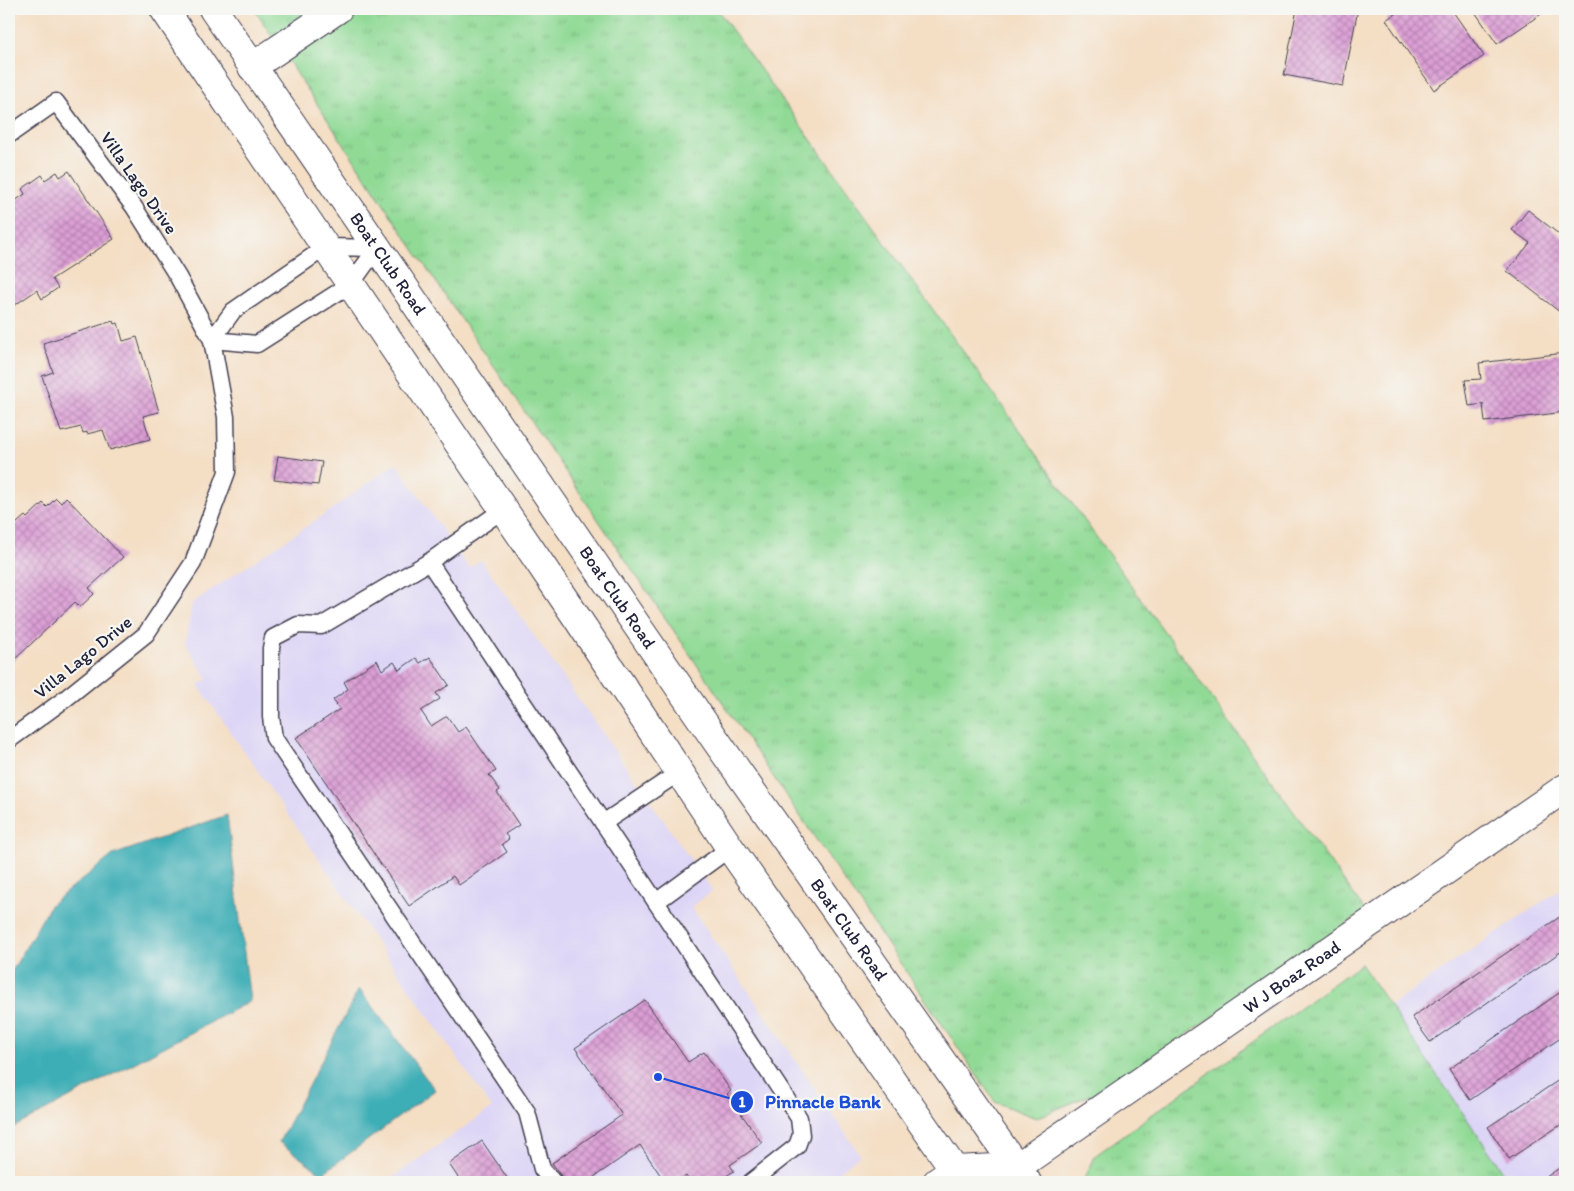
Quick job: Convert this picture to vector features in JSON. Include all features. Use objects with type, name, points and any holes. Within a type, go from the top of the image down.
[{"type":"main road","points":[[164,9],[504,509],[952,1178],[1018,1177]]},
{"type":"main road","name":"Boat Club Road","points":[[213,9],[1018,1177]]},
{"type":"main road","points":[[252,67],[338,9]]},
{"type":"main road","name":"W J Boaz Road","points":[[1018,1177],[1565,788]]},
{"type":"lane","name":"Villa Lago Drive","points":[[9,135],[56,102],[134,207],[178,277],[212,340],[226,417],[227,472],[193,563],[146,634],[65,699],[9,740]]},
{"type":"lane","points":[[212,340],[233,311],[326,247],[377,248]]},
{"type":"lane","points":[[212,340],[257,344],[351,284],[377,248]]},
{"type":"lane","points":[[504,509],[429,562],[321,626],[298,624],[273,638],[271,648],[270,717],[274,738],[527,1112],[542,1169],[552,1182]]},
{"type":"lane","points":[[429,562],[799,1118],[801,1135],[797,1146],[751,1182]]},
{"type":"lane","points":[[603,823],[680,772]]},
{"type":"lane","points":[[656,902],[730,848]]},
{"type":"shaded area","points":[[396,463],[469,568],[481,560],[713,891],[691,907],[860,1155],[826,1182],[386,1182],[492,1108],[198,685],[208,679],[185,644],[192,603],[328,512]]},
{"type":"shaded area","points":[[1565,886],[1565,1182],[1510,1182],[1390,1006]]},
{"type":"green space","points":[[254,9],[717,9],[1365,911],[1116,1084],[1036,1118],[995,1102],[398,226]]},
{"type":"green space","points":[[1361,964],[1510,1182],[1083,1182],[1096,1155]]},
{"type":"water","points":[[227,815],[250,1001],[9,1130],[9,976],[51,904],[113,855]]},
{"type":"water","points":[[359,989],[435,1090],[322,1174],[279,1142]]},
{"type":"building","points":[[1297,9],[1358,9],[1343,86],[1284,75]]},
{"type":"building","points":[[1402,9],[1451,9],[1484,56],[1434,90],[1386,20]]},
{"type":"building","points":[[1473,9],[1546,9],[1547,10],[1497,44]]},
{"type":"building","points":[[69,171],[114,239],[52,279],[58,288],[42,299],[37,290],[9,309],[9,205],[25,194],[22,189],[42,175],[45,180],[57,172],[60,177]]},
{"type":"building","points":[[1528,210],[1565,239],[1565,316],[1507,271],[1530,243],[1512,230]]},
{"type":"building","points":[[113,321],[114,324],[118,323],[123,341],[137,337],[159,412],[143,416],[150,439],[110,450],[103,430],[87,434],[87,432],[83,433],[81,427],[61,432],[42,376],[53,372],[43,343]]},
{"type":"building","points":[[1565,353],[1565,412],[1485,422],[1483,404],[1469,406],[1465,380],[1481,379],[1479,363]]},
{"type":"building","points":[[278,456],[322,462],[318,485],[274,480]]},
{"type":"building","points":[[66,497],[123,557],[89,588],[94,594],[80,607],[75,602],[9,665],[9,538],[12,535],[9,530],[25,516],[27,518],[43,503],[47,507],[56,498],[61,503]]},
{"type":"building","points":[[430,657],[449,685],[436,693],[440,699],[421,711],[431,726],[447,716],[458,732],[466,727],[496,771],[489,775],[500,790],[497,792],[519,825],[505,834],[509,839],[502,844],[507,852],[459,885],[453,876],[409,906],[296,738],[340,709],[333,700],[348,689],[344,682],[377,660],[382,670],[394,662],[399,670],[416,658],[420,663]]},
{"type":"building","points":[[1564,914],[1565,949],[1430,1042],[1412,1017]]},
{"type":"building","points":[[1565,989],[1565,1035],[1470,1100],[1449,1069]]},
{"type":"building","points":[[645,1000],[688,1062],[704,1052],[731,1091],[727,1094],[762,1143],[730,1165],[734,1171],[717,1182],[690,1182],[686,1176],[676,1182],[665,1182],[640,1145],[587,1182],[565,1182],[552,1163],[622,1115],[575,1048]]},
{"type":"building","points":[[1565,1076],[1565,1122],[1509,1159],[1488,1127]]},
{"type":"building","points":[[482,1141],[510,1182],[461,1182],[449,1164]]},
{"type":"building","points":[[1565,1164],[1565,1182],[1539,1182]]},
{"type":"place","name":"Pinnacle Bank","points":[[658,1077]]}]
